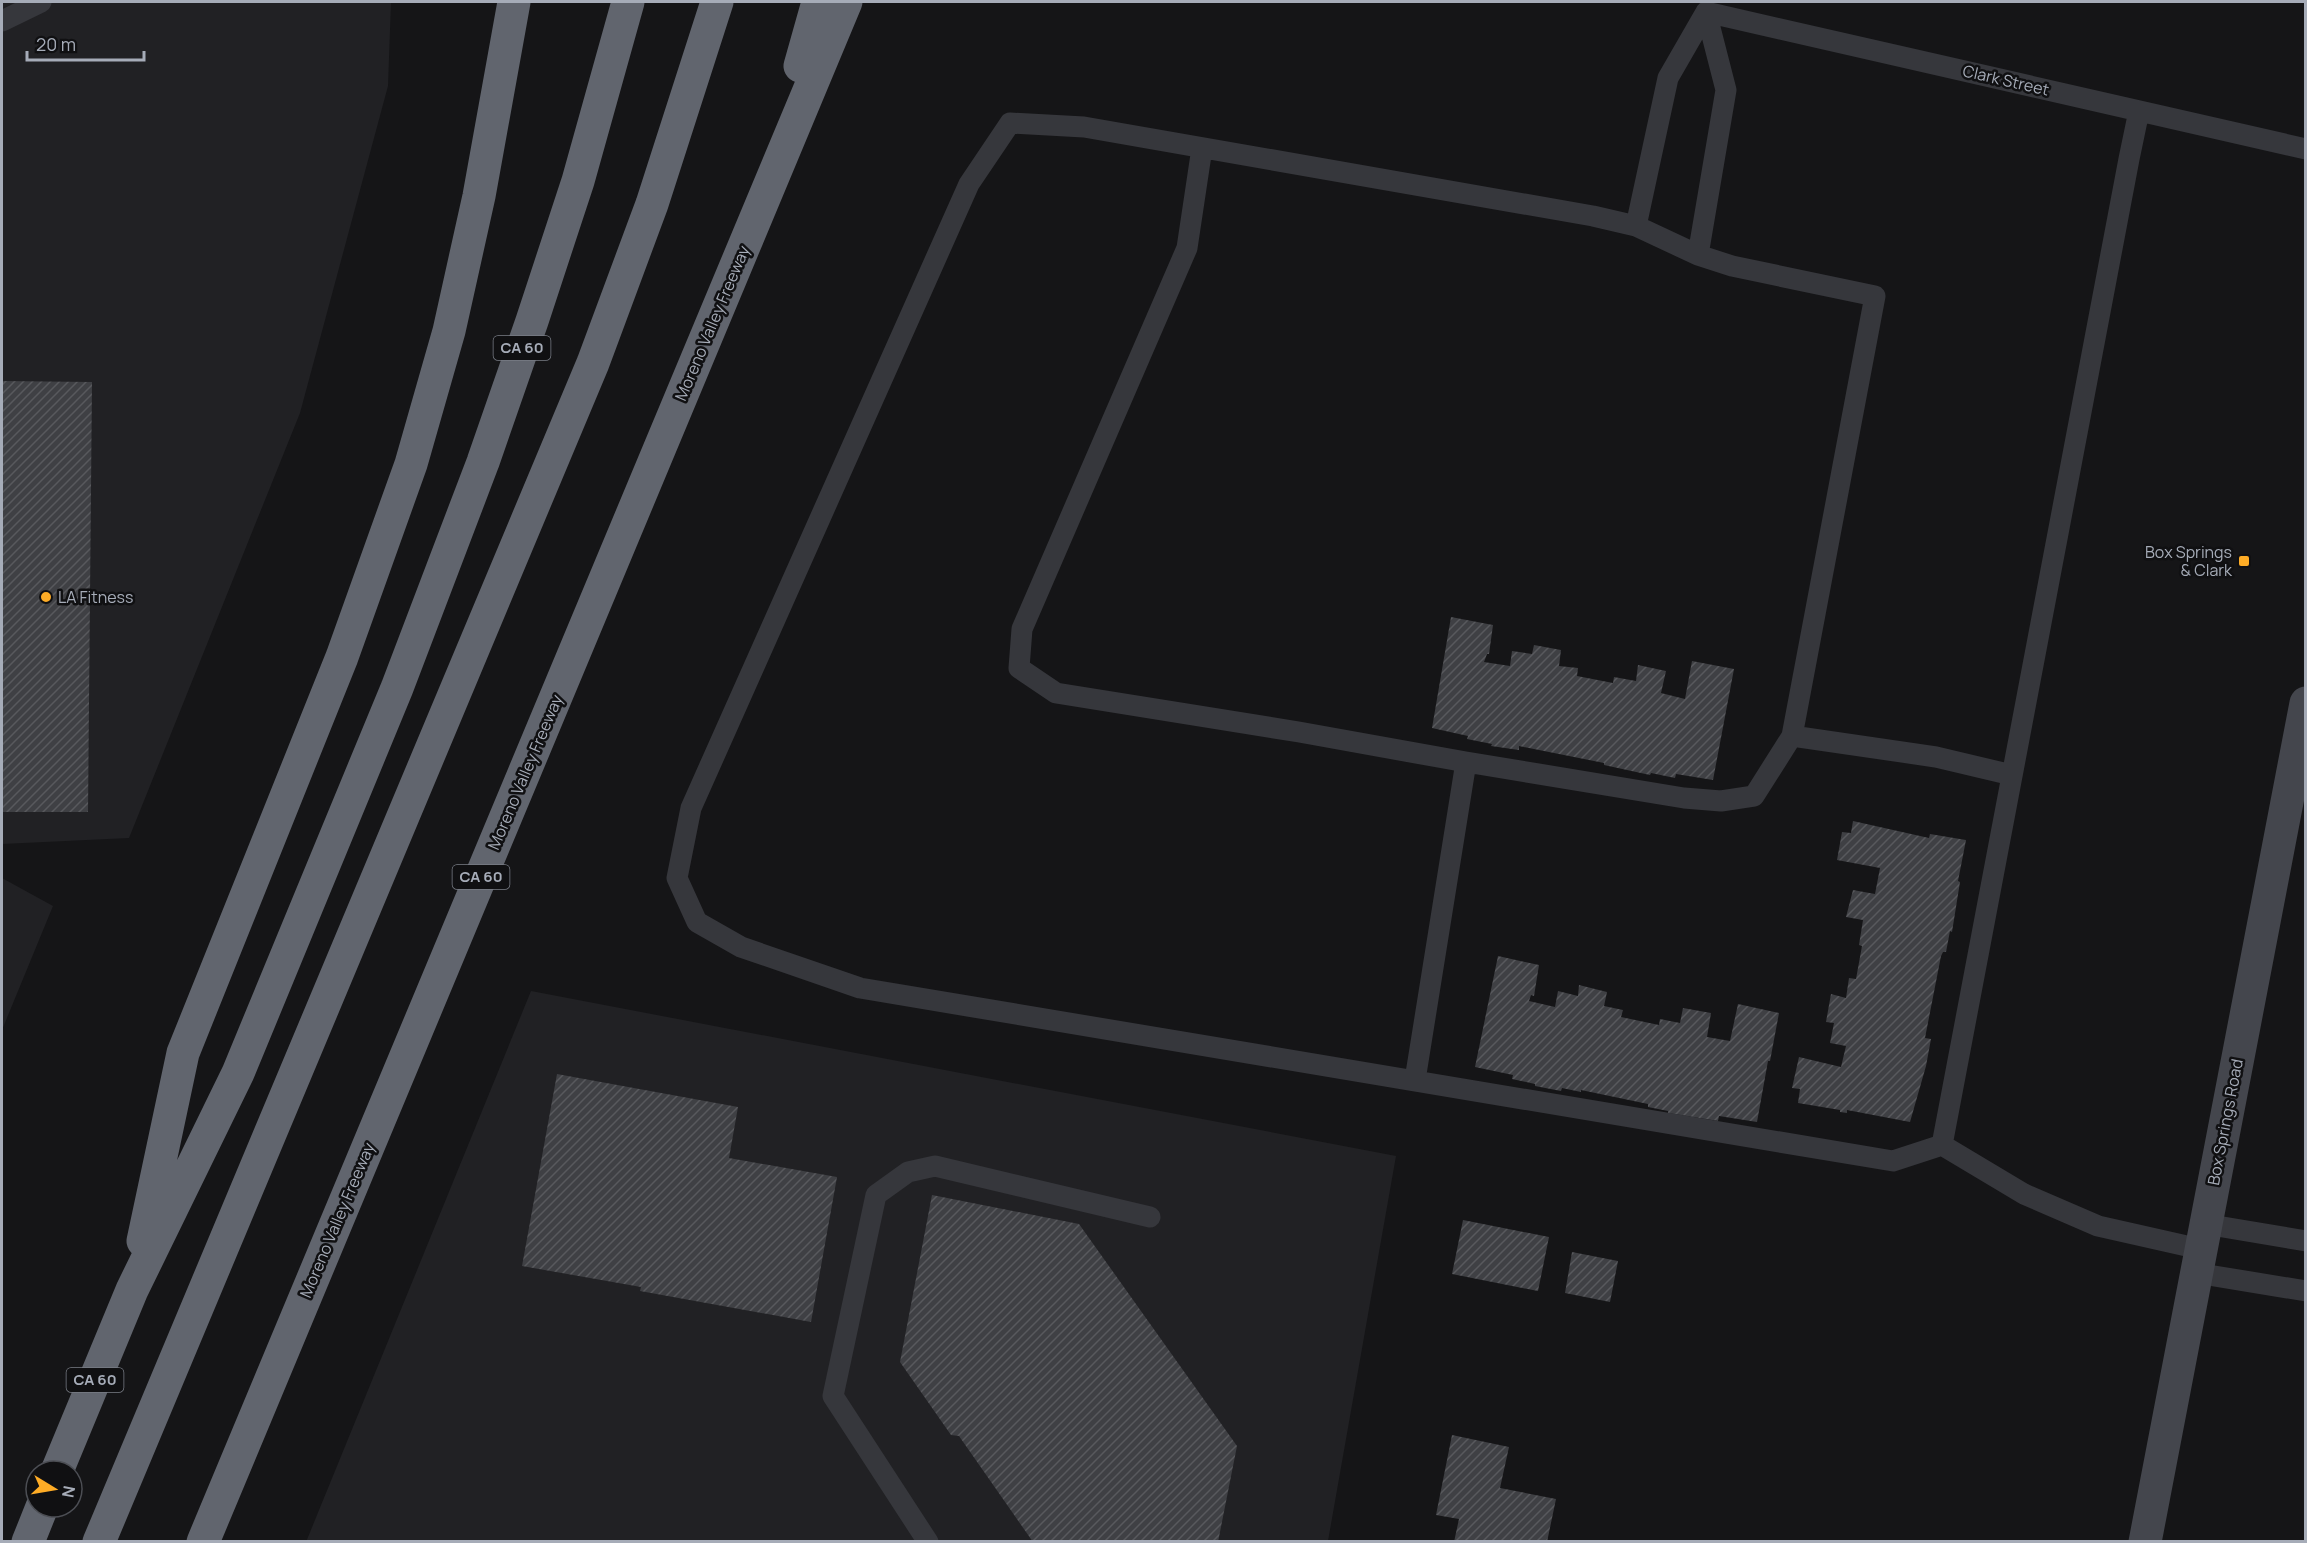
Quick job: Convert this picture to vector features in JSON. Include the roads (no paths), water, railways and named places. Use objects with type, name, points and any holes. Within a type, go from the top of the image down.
[{"type":"highway","points":[[132,1290],[183,1053],[342,657],[411,464],[449,331],[474,219],[514,2]]},
{"type":"highway","name":"CA 60","points":[[62,1459],[132,1290],[238,1073],[398,688],[483,462],[532,321],[578,181],[628,2]]},
{"type":"highway","points":[[99,1542],[593,363],[652,204],[717,2]]},
{"type":"highway","points":[[758,212],[818,2]]},
{"type":"highway","name":"Moreno Valley Freeway","points":[[203,1542],[846,2]]},
{"type":"highway","points":[[28,1542],[37,1519]]},
{"type":"main road","name":"Box Springs Road","points":[[2145,1542],[2306,703]]},
{"type":"lane","points":[[2,21],[41,2]]},
{"type":"lane","points":[[1636,226],[1668,78],[1706,12]]},
{"type":"lane","points":[[1698,255],[1726,90],[1706,12]]},
{"type":"lane","name":"Clark Street","points":[[1706,12],[2306,149]]},
{"type":"lane","points":[[1942,1144],[2139,111]]},
{"type":"lane","points":[[1202,148],[1187,248],[1022,629],[1019,668],[1056,693],[1684,798],[1720,801],[1754,796],[1792,736],[1875,296],[1732,266],[1698,255],[1636,226],[1582,214],[1084,127],[1010,123],[969,183],[691,808],[678,878],[697,922],[741,947],[860,988],[1893,1161],[1942,1144]]},
{"type":"lane","points":[[1792,736],[1936,757],[2012,775]]},
{"type":"lane","points":[[1414,1080],[1466,762]]},
{"type":"lane","points":[[1942,1144],[2024,1194],[2098,1226],[2200,1248],[2306,1291]]},
{"type":"lane","points":[[928,1542],[833,1396],[876,1196],[908,1172],[935,1166],[1150,1217]]},
{"type":"lane","points":[[2200,1248],[2306,1241]]},
{"type":"place","name":"Box Springs & Clark","points":[[2244,561]]},
{"type":"place","name":"LA Fitness","points":[[46,597]]}]
